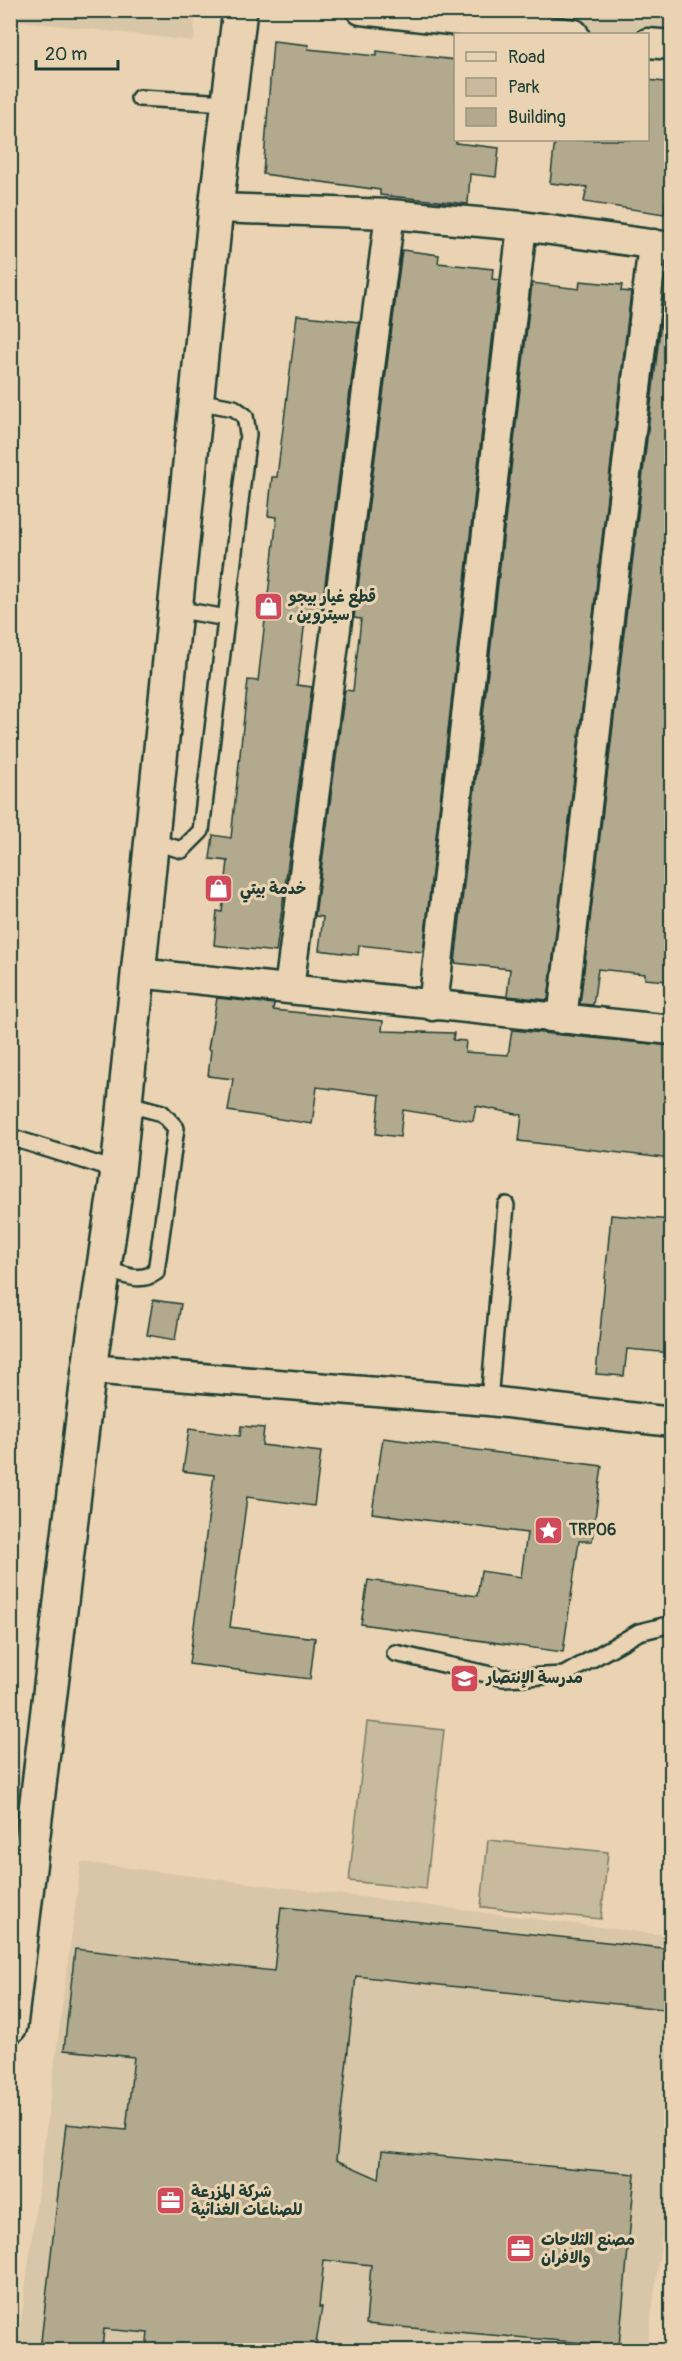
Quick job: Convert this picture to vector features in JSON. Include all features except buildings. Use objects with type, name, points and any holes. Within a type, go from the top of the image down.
[{"type":"street","points":[[10,2025],[89,1369],[118,1171],[216,208],[240,10]]},
{"type":"street","points":[[361,10],[565,33]]},
{"type":"street","points":[[649,43],[672,45]]},
{"type":"street","points":[[216,208],[390,214],[522,226],[662,245],[562,1019]]},
{"type":"street","points":[[289,989],[390,214]]},
{"type":"street","points":[[433,1006],[522,226]]},
{"type":"street","points":[[138,973],[672,1030]]},
{"type":"street","points":[[89,1369],[489,1401],[672,1422]]},
{"type":"lane","points":[[139,98],[229,103]]},
{"type":"lane","points":[[151,842],[182,850],[201,831],[248,434],[244,416],[234,408],[196,401]]},
{"type":"lane","points":[[175,609],[227,618]]},
{"type":"lane","points":[[104,1268],[139,1280],[148,1277],[156,1272],[163,1239],[176,1128],[162,1113],[125,1103]]},
{"type":"lane","points":[[10,1137],[118,1171]]},
{"type":"lane","points":[[489,1401],[506,1205]]},
{"type":"lane","points":[[395,1653],[504,1678],[564,1675],[639,1632],[672,1624]]},
{"type":"shaded area","points":[[11,10],[195,11],[194,41],[11,20]]},
{"type":"shaded area","points":[[344,11],[671,11],[671,39],[649,33],[604,33]]},
{"type":"shaded area","points":[[81,1862],[671,1936],[672,2160],[647,2350],[71,2350],[18,2344]]},
{"type":"green space","points":[[367,1722],[444,1730],[426,1889],[349,1881]]},
{"type":"green space","points":[[488,1840],[608,1852],[601,1919],[481,1907]]},
{"type":"place","name":"قطع غيار بيجو ، سيتروين","points":[[268,606]]},
{"type":"place","name":"خدمة بيتي","points":[[219,889]]},
{"type":"place","name":"TRP06","points":[[548,1530]]},
{"type":"place","name":"مدرسة الإنتصار","points":[[465,1678]]},
{"type":"place","name":"شركة المزرعة للصناعات الغذائية","points":[[170,2201]]},
{"type":"place","name":"مصنع الثلاجات والافران","points":[[520,2249]]}]
